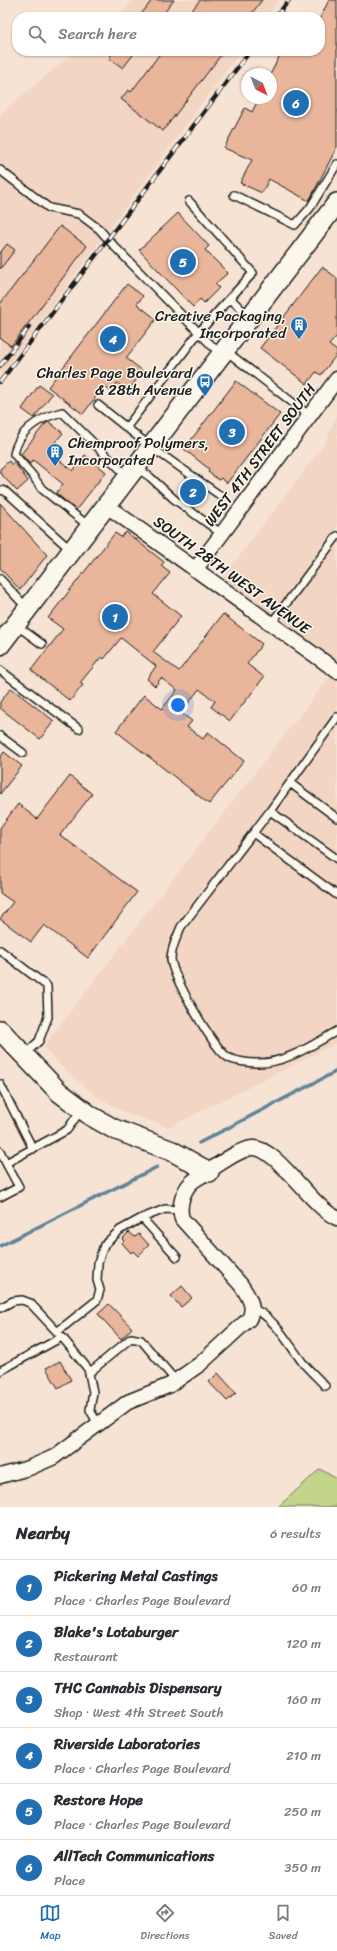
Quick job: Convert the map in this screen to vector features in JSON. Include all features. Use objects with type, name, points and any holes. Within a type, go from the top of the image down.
[{"type":"main road","points":[[0,645],[337,203]]},
{"type":"main road","points":[[0,1030],[23,1056],[59,1092],[81,1110],[114,1129],[172,1152],[209,1172]]},
{"type":"street","name":"WEST 4TH STREET SOUTH","points":[[195,570],[337,379]]},
{"type":"street","name":"SOUTH 28TH WEST AVENUE","points":[[107,506],[270,625],[337,671]]},
{"type":"street","points":[[0,1476],[29,1468],[54,1456],[71,1446],[98,1424],[132,1400],[154,1392],[176,1381],[200,1364],[249,1319],[252,1310],[248,1296],[241,1285],[182,1220],[180,1210],[182,1200],[193,1181],[241,1152],[252,1148],[260,1149],[280,1164],[322,1208],[337,1218]]},
{"type":"lane","points":[[234,195],[295,225],[310,208],[337,164]]},
{"type":"lane","points":[[0,170],[49,208],[79,214],[100,229],[115,247],[199,332],[223,352],[310,416]]},
{"type":"lane","points":[[126,428],[199,332],[253,273],[189,201]]},
{"type":"lane","points":[[230,298],[250,317]]},
{"type":"lane","points":[[98,406],[151,447],[221,496]]},
{"type":"lane","points":[[90,527],[42,489],[14,454],[16,444],[31,424],[40,419],[62,412],[132,472],[150,477],[174,499],[222,534]]},
{"type":"lane","points":[[0,490],[5,491],[72,551]]},
{"type":"lane","points":[[270,625],[337,536]]},
{"type":"lane","points":[[0,579],[28,608]]},
{"type":"lane","points":[[16,625],[42,644]]},
{"type":"lane","points":[[0,670],[79,729]]},
{"type":"lane","points":[[337,717],[270,811],[181,927],[174,944],[171,959],[174,971],[181,987],[217,1047],[229,1058],[254,1063],[276,1062],[337,1031]]},
{"type":"lane","points":[[1,739],[23,753]]},
{"type":"lane","points":[[290,783],[337,818]]},
{"type":"lane","points":[[270,811],[337,860]]},
{"type":"lane","points":[[253,833],[337,895]]},
{"type":"lane","points":[[0,950],[47,986],[48,1017],[39,1041],[23,1056]]},
{"type":"lane","points":[[0,1084],[33,1149]]},
{"type":"lane","points":[[6,1163],[67,1130],[81,1110]]},
{"type":"lane","points":[[0,1151],[19,1187],[0,1197]]},
{"type":"lane","points":[[0,1371],[60,1334],[97,1300],[100,1290],[97,1280],[98,1263],[104,1245],[120,1230],[142,1218],[165,1209],[180,1210]]},
{"type":"lane","points":[[142,1218],[177,1257]]},
{"type":"lane","points":[[0,1308],[13,1301],[22,1300],[30,1303],[60,1334],[88,1369],[93,1392],[90,1410],[98,1424]]},
{"type":"lane","points":[[252,1310],[259,1311],[278,1330],[303,1363],[325,1386]]},
{"type":"lane","points":[[89,1373],[131,1338],[141,1340],[176,1381]]},
{"type":"shaded area","points":[[133,0],[279,0],[270,12],[122,12]]},
{"type":"shaded area","points":[[70,56],[237,56],[0,376],[0,114]]},
{"type":"shaded area","points":[[337,415],[337,1043],[169,1127],[128,1114],[94,1094],[66,1071],[43,1047],[330,676],[214,590],[325,443]]},
{"type":"green space","points":[[320,1469],[337,1479],[337,1507],[278,1507]]},
{"type":"building","points":[[152,0],[174,0],[165,12],[143,12]]},
{"type":"building","points":[[200,0],[262,0],[253,12],[191,12]]},
{"type":"building","points":[[329,0],[337,0],[337,147],[309,201],[269,179],[262,193],[240,183],[252,160],[224,148],[245,108],[252,112],[256,104],[277,104],[277,68],[274,68],[280,56],[325,56],[325,12],[323,12]]},
{"type":"building","points":[[110,56],[132,56],[123,68],[109,58]]},
{"type":"building","points":[[158,56],[220,56],[163,131],[121,99],[128,90],[131,92]]},
{"type":"building","points":[[178,213],[209,246],[205,250],[228,273],[215,284],[219,288],[204,303],[200,299],[193,307],[139,250]]},
{"type":"building","points":[[60,226],[87,246],[11,346],[0,338],[0,304]]},
{"type":"building","points":[[7,244],[15,250],[0,269],[0,253]]},
{"type":"building","name":"Creative Packaging, Incorporated","points":[[322,267],[337,278],[337,336],[329,345],[337,351],[337,354],[321,375],[316,372],[307,384],[260,348]]},
{"type":"building","points":[[127,284],[143,296],[137,304],[156,319],[126,358],[143,371],[128,391],[117,383],[110,391],[104,386],[83,414],[48,387]]},
{"type":"building","points":[[236,381],[280,414],[227,483],[221,478],[219,480],[208,472],[209,469],[184,449]]},
{"type":"building","points":[[39,385],[52,394],[34,418],[22,409]]},
{"type":"building","name":"Chemproof Polymers, Incorporated","points":[[49,422],[63,433],[51,447],[60,454],[57,458],[73,471],[85,455],[106,472],[76,510],[56,493],[63,484],[33,460],[30,464],[21,454],[45,424]]},
{"type":"building","points":[[9,461],[12,465],[14,462],[28,481],[17,491],[0,473],[0,469]]},
{"type":"building","points":[[187,480],[206,495],[199,504],[180,490]]},
{"type":"building","points":[[0,503],[47,555],[20,590],[0,568]]},
{"type":"building","points":[[126,532],[164,562],[161,566],[170,573],[153,594],[181,616],[153,652],[179,671],[223,614],[262,644],[247,664],[264,677],[230,721],[211,707],[215,701],[199,689],[181,713],[192,721],[187,727],[203,739],[208,732],[244,761],[209,804],[116,731],[144,695],[162,709],[177,690],[161,678],[155,686],[147,679],[156,666],[121,638],[104,659],[101,657],[80,683],[83,685],[70,701],[31,670],[63,629],[48,618],[115,533],[121,537]]},
{"type":"building","points":[[11,688],[54,721],[40,739],[0,708],[0,702]]},
{"type":"building","points":[[4,752],[22,766],[0,794],[0,758]]},
{"type":"building","points":[[70,776],[92,794],[60,835],[137,892],[88,958],[44,925],[31,942],[0,919],[13,902],[0,893],[0,828],[18,804],[37,819]]},
{"type":"building","points":[[129,1232],[135,1237],[139,1234],[149,1245],[138,1256],[133,1251],[131,1253],[122,1243],[124,1241],[122,1239]]},
{"type":"building","points":[[182,1286],[192,1298],[181,1307],[171,1296]]},
{"type":"building","points":[[109,1304],[132,1328],[121,1339],[98,1314]]},
{"type":"building","points":[[60,1361],[71,1380],[58,1388],[46,1368]]},
{"type":"building","points":[[218,1373],[236,1393],[227,1401],[209,1382]]},
{"type":"waterway","points":[[199,1143],[337,1071]]},
{"type":"waterway","points":[[0,1246],[157,1167]]},
{"type":"railway","points":[[280,12],[289,0]]},
{"type":"railway","points":[[0,382],[246,56]]},
{"type":"railway","points":[[0,366],[29,327]]},
{"type":"place","name":"AllTech Communications","points":[[296,103]]},
{"type":"place","name":"Restore Hope","points":[[183,262]]},
{"type":"place","name":"Riverside Laboratories","points":[[113,339]]},
{"type":"place","name":"Creative Packaging, Incorporated","points":[[299,340]]},
{"type":"place","name":"Charles Page Boulevard & 28th Avenue","points":[[205,397]]},
{"type":"place","name":"THC Cannabis Dispensary","points":[[232,432]]},
{"type":"place","name":"Chemproof Polymers, Incorporated","points":[[55,467]]},
{"type":"place","name":"Blake's Lotaburger","points":[[193,492]]},
{"type":"place","name":"Pickering Metal Castings","points":[[115,617]]}]
